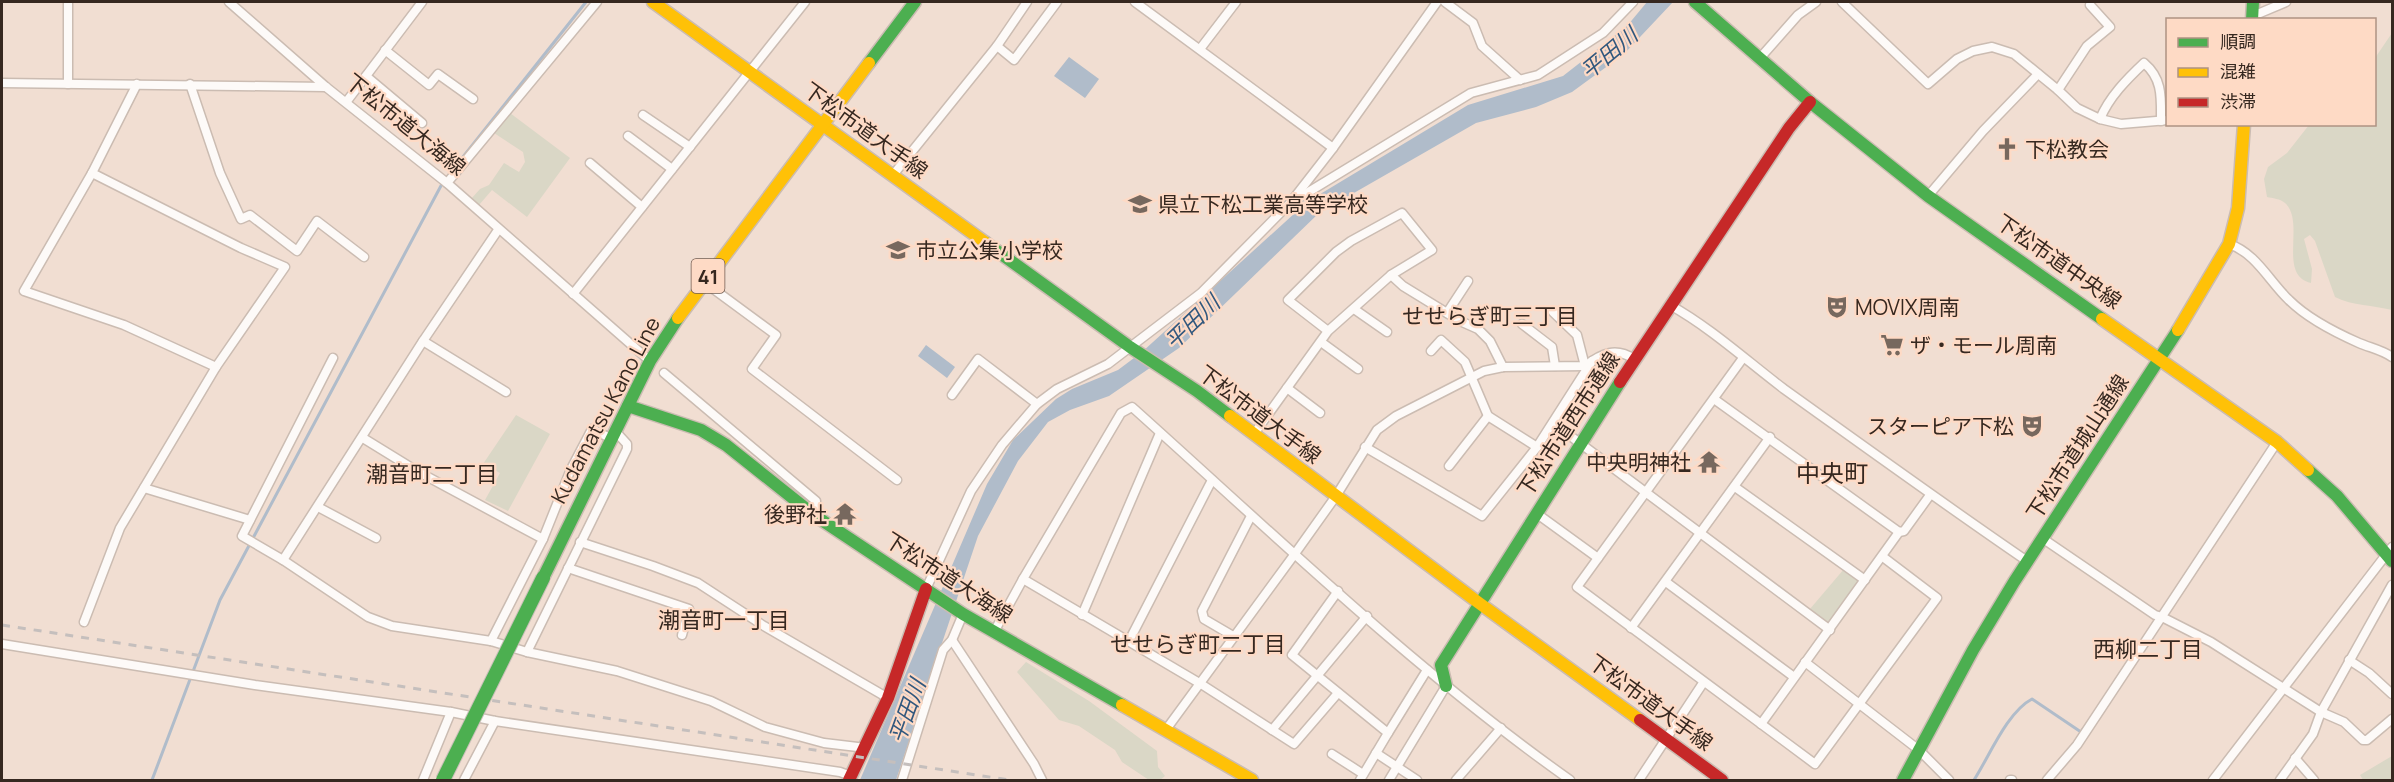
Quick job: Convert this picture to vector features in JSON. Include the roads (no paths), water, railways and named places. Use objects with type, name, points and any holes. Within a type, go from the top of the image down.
[{"type":"street","points":[[68,2],[68,84]]},
{"type":"street","points":[[229,2],[326,87]]},
{"type":"street","points":[[347,101],[422,2]]},
{"type":"street","points":[[447,183],[597,2]]},
{"type":"street","name":"下松市道大手線","points":[[653,2],[1134,350],[1197,392],[1479,603],[1722,780]]},
{"type":"street","points":[[573,294],[805,2]]},
{"type":"street","name":"Kudamatsu Kano Line","points":[[443,780],[650,361],[704,282],[915,2]]},
{"type":"street","points":[[893,175],[997,46],[1027,2]]},
{"type":"street","points":[[997,46],[1014,60],[1057,2]]},
{"type":"street","points":[[1136,2],[1333,148]]},
{"type":"street","points":[[1200,49],[1236,2]]},
{"type":"street","points":[[2,644],[255,685],[451,712],[495,721],[840,772],[850,778],[888,698],[971,491],[1002,445],[1037,404],[1057,389],[1134,350],[1201,293],[1291,202],[1333,148],[1437,2]]},
{"type":"street","points":[[1445,2],[1473,23],[1482,46],[1520,80]]},
{"type":"street","points":[[1291,202],[1471,93],[1538,75],[1603,33],[1633,2]]},
{"type":"street","name":"下松市道中央線","points":[[1695,2],[1810,102],[1928,196],[2161,358],[2277,442],[2337,496],[2391,553]]},
{"type":"street","points":[[1761,58],[1798,15],[1816,2]]},
{"type":"street","points":[[1842,2],[1928,84],[1957,59],[1973,51],[1992,47],[2014,54],[2077,108],[2100,119],[2121,124],[2164,120],[2161,87],[2153,71],[2144,63],[2126,80],[2104,109],[2100,119]]},
{"type":"street","points":[[2252,11],[2260,13],[2286,2]]},
{"type":"street","points":[[2058,90],[2087,46],[2110,27],[2090,5]]},
{"type":"street","points":[[385,50],[429,85],[438,74],[473,99]]},
{"type":"street","points":[[1928,196],[1983,131],[2038,74]]},
{"type":"street","points":[[366,76],[422,123]]},
{"type":"street","name":"下松市道大海線","points":[[2,83],[326,87],[347,101],[447,183],[650,361]]},
{"type":"street","points":[[137,84],[92,173],[24,291],[124,325],[216,367]]},
{"type":"street","points":[[190,84],[220,173],[241,219],[250,215],[297,251],[317,220],[364,257]]},
{"type":"street","name":"下松市道西市通線","points":[[1446,686],[1441,665],[1479,603],[1634,359],[1789,128],[1810,102]]},
{"type":"street","points":[[643,115],[690,147]]},
{"type":"street","name":"下松市道城山通線","points":[[1904,780],[1973,650],[2027,561],[2204,290],[2229,244],[2238,208],[2244,126]]},
{"type":"street","points":[[627,136],[672,169]]},
{"type":"street","points":[[590,163],[642,207]]},
{"type":"street","points":[[84,622],[120,528],[216,367],[285,267],[241,248],[92,173]]},
{"type":"street","points":[[1254,434],[1328,331],[1391,275],[1432,250],[1402,213],[1351,241],[1336,252],[1288,300],[1328,331]]},
{"type":"street","points":[[283,561],[423,341],[498,230]]},
{"type":"street","points":[[2229,244],[2238,247],[2256,262],[2289,300],[2311,318],[2361,343],[2382,350],[2392,357]]},
{"type":"street","points":[[1391,275],[1403,286],[1478,329],[1490,341],[1503,367]]},
{"type":"street","points":[[1447,313],[1468,281]]},
{"type":"street","points":[[704,282],[776,335],[752,369],[897,480]]},
{"type":"street","points":[[1670,305],[1688,315],[1930,495],[2027,561]]},
{"type":"street","points":[[1354,309],[1387,332]]},
{"type":"street","points":[[1553,312],[1577,335],[1585,366]]},
{"type":"street","points":[[1522,324],[1552,347],[1555,366]]},
{"type":"street","points":[[1431,351],[1441,340],[1465,362],[1488,416],[1537,447]]},
{"type":"street","points":[[423,341],[506,392]]},
{"type":"street","points":[[1321,342],[1358,369]]},
{"type":"street","points":[[1165,731],[1336,496],[1377,430],[1396,416],[1472,376],[1503,367],[1585,366],[1594,359],[1613,351],[1624,352],[1634,359]]},
{"type":"street","points":[[333,358],[242,536],[368,617],[392,626],[491,641],[617,671],[711,701],[765,726],[824,743],[866,748]]},
{"type":"street","points":[[1743,358],[1577,587],[1815,764],[1937,598],[1882,557]]},
{"type":"street","points":[[952,395],[978,359],[1037,404]]},
{"type":"street","points":[[1365,447],[1482,516],[1537,447],[1594,359]]},
{"type":"street","points":[[664,373],[816,501],[814,515]]},
{"type":"street","points":[[1287,388],[1320,413]]},
{"type":"street","points":[[1714,399],[1770,437],[1899,532]]},
{"type":"street","name":"下松市道大海線","points":[[628,406],[675,420],[712,436],[814,515],[963,614],[1252,780]]},
{"type":"street","points":[[994,632],[1121,413],[1132,407],[1294,555],[1427,670],[1566,779]]},
{"type":"street","points":[[1449,466],[1488,416]]},
{"type":"street","points":[[712,436],[723,422]]},
{"type":"street","points":[[1553,423],[1581,441],[1830,630]]},
{"type":"street","points":[[491,641],[543,538],[572,469],[592,429],[614,435],[627,444],[627,449],[527,651]]},
{"type":"street","points":[[1082,615],[1160,433]]},
{"type":"street","points":[[1631,628],[1770,437]]},
{"type":"street","points":[[363,438],[415,470],[543,538]]},
{"type":"street","points":[[2047,780],[2077,745],[2277,442]]},
{"type":"street","points":[[1129,641],[1212,480]]},
{"type":"street","points":[[1735,487],[1865,580]]},
{"type":"street","points":[[144,488],[250,520]]},
{"type":"street","points":[[1761,724],[1899,532],[1904,531],[1930,495]]},
{"type":"street","points":[[318,507],[376,538]]},
{"type":"street","points":[[1536,513],[1598,558]]},
{"type":"street","points":[[1233,636],[1204,620],[1202,611],[1251,516]]},
{"type":"street","points":[[2042,538],[2155,615],[2211,642],[2321,712],[2344,722],[2363,740],[2367,740],[2392,719]]},
{"type":"street","points":[[580,542],[698,583],[764,626],[888,698]]},
{"type":"street","points":[[2213,780],[2391,553]]},
{"type":"street","points":[[568,568],[689,609],[682,635]]},
{"type":"street","points":[[1023,579],[1201,684],[1294,744],[1338,693]]},
{"type":"street","points":[[1666,582],[1794,677]]},
{"type":"street","points":[[2280,780],[2313,734],[2321,712],[2392,585]]},
{"type":"street","points":[[1338,591],[1292,655],[1388,733]]},
{"type":"street","points":[[902,780],[944,650],[963,614]]},
{"type":"street","points":[[1272,730],[1367,616]]},
{"type":"street","points":[[951,640],[984,686],[1042,780]]},
{"type":"street","points":[[2349,660],[2369,673],[2392,694]]},
{"type":"street","points":[[1806,662],[1920,750],[1949,780]]},
{"type":"street","points":[[1332,754],[1361,777],[1427,670]]},
{"type":"street","points":[[1639,780],[1704,683]]},
{"type":"street","points":[[1389,780],[1446,686]]},
{"type":"street","points":[[423,780],[451,712]]},
{"type":"street","points":[[464,780],[495,721]]},
{"type":"street","points":[[1456,780],[1501,728]]},
{"type":"street","points":[[1376,753],[1417,780]]},
{"type":"street","points":[[2295,758],[2314,780]]},
{"type":"water","name":"平田川","points":[[1647,2],[1673,2],[1624,54],[1572,92],[1536,107],[1476,123],[1319,213],[1179,348],[1109,396],[1070,410],[1048,422],[1018,461],[978,536],[896,780],[860,780],[987,484],[1013,440],[1056,399],[1072,389],[1118,370],[1142,352],[1307,202],[1468,105],[1563,76],[1627,26]]},
{"type":"water","points":[[1069,57],[1099,79],[1085,98],[1054,76]]},
{"type":"water","points":[[926,345],[955,367],[947,378],[918,356]]},
{"type":"waterway","points":[[455,167],[586,2]]},
{"type":"waterway","points":[[152,780],[220,600],[443,182]]},
{"type":"waterway","points":[[1974,780],[2014,714],[2032,699],[2081,732],[2083,729]]},
{"type":"railway","points":[[2,625],[1009,780]]},
{"type":"place","name":"下松教会","points":[[2007,149]]},
{"type":"place","name":"県立下松工業高等学校","points":[[1140,204]]},
{"type":"place","name":"市立公集小学校","points":[[898,250]]},
{"type":"place","name":"MOVIX周南","points":[[1837,307]]},
{"type":"place","name":"ザ・モール周南","points":[[1892,345]]},
{"type":"place","name":"スターピア下松","points":[[2032,426]]},
{"type":"place","name":"中央明神社","points":[[1709,462]]},
{"type":"place","name":"後野社","points":[[845,514]]},
{"type":"district","name":"せせらぎ町三丁目","points":[[1490,316]]},
{"type":"district","name":"中央町","points":[[1832,472]]},
{"type":"district","name":"潮音町二丁目","points":[[432,474]]},
{"type":"district","name":"潮音町一丁目","points":[[724,620]]},
{"type":"district","name":"せせらぎ町二丁目","points":[[1198,644]]},
{"type":"district","name":"西柳二丁目","points":[[2148,649]]}]
